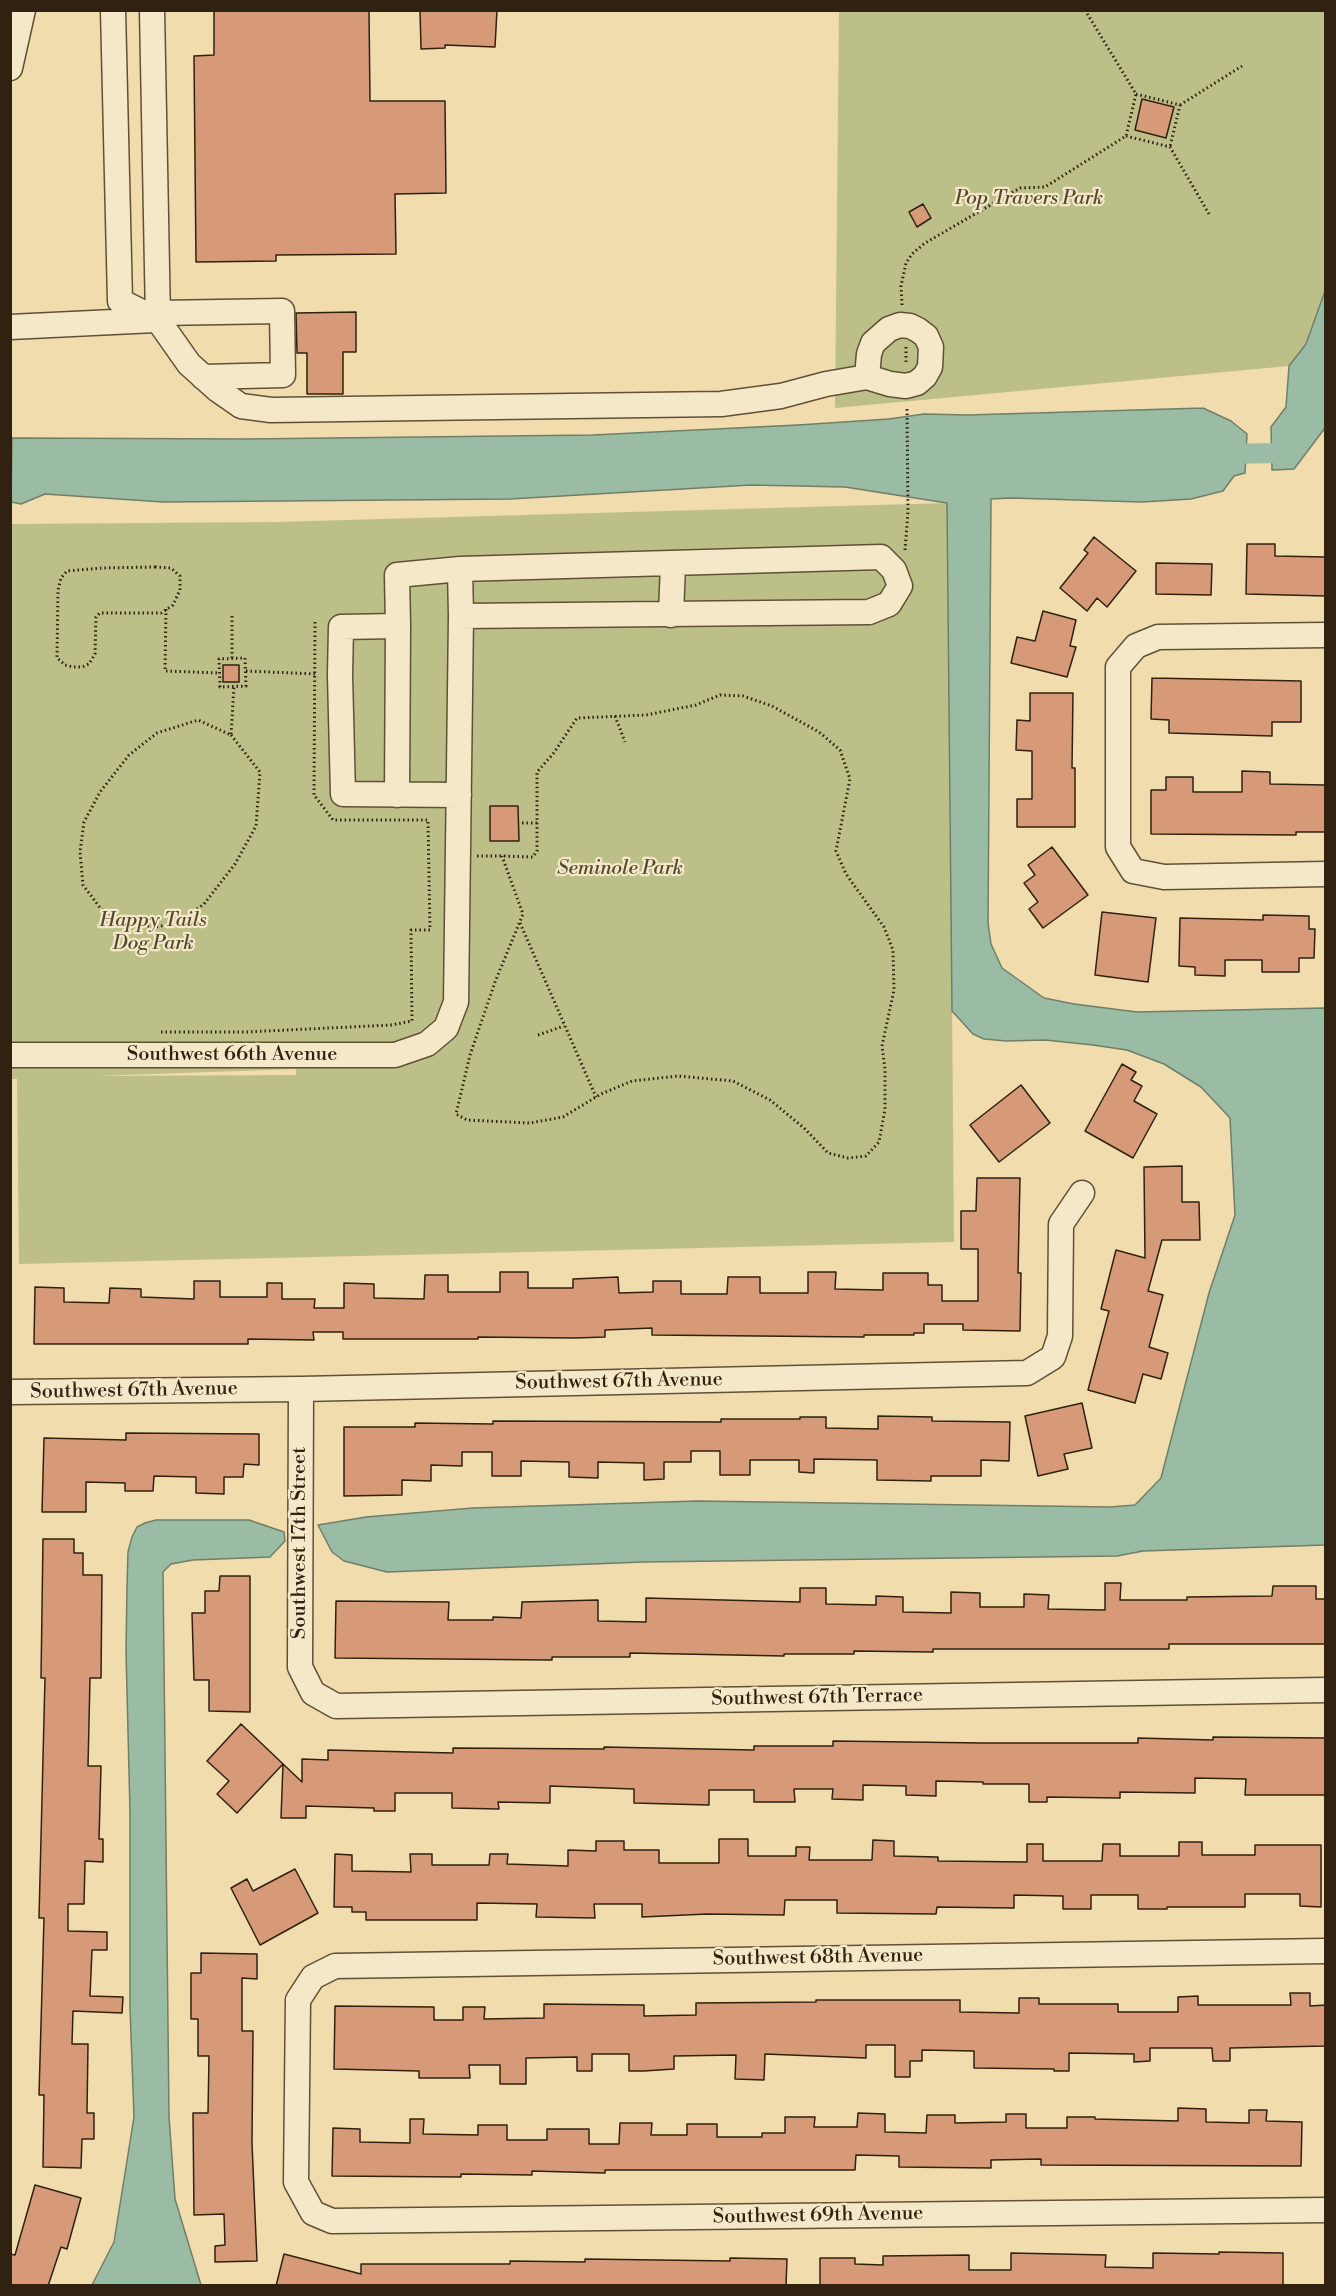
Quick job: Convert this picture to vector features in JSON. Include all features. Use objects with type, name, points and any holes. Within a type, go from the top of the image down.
[{"type":"street","points":[[10,68],[23,10]]},
{"type":"street","points":[[112,10],[120,301],[158,316]]},
{"type":"street","points":[[152,10],[158,316],[189,364],[241,406],[271,410],[721,404],[781,396],[826,384],[867,377],[890,384],[906,397],[930,368],[931,347],[926,336],[906,326],[889,329],[873,343],[869,354],[867,377]]},
{"type":"street","points":[[10,327],[158,316],[282,311],[283,375],[203,377]]},
{"type":"street","points":[[397,795],[397,575],[459,569],[881,557],[894,570],[900,586],[889,604],[869,612],[461,616]]},
{"type":"street","points":[[671,615],[673,564]]},
{"type":"street","points":[[458,857],[461,616],[459,569]]},
{"type":"street","points":[[398,626],[341,627],[343,794],[459,795]]},
{"type":"street","points":[[1326,635],[1158,637],[1136,646],[1118,667],[1118,847],[1133,871],[1164,877],[1326,874]]},
{"type":"street","name":"Southwest 66th Avenue","points":[[10,1055],[394,1055],[428,1044],[446,1028],[456,1002],[458,857]]},
{"type":"street","name":"Southwest 67th Avenue","points":[[10,1392],[301,1389],[1027,1373],[1053,1357],[1060,1336],[1061,1224],[1082,1193]]},
{"type":"street","name":"Southwest 17th Street","points":[[301,1389],[300,1667],[313,1693]]},
{"type":"street","name":"Southwest 67th Terrace","points":[[313,1693],[336,1706],[1326,1690]]},
{"type":"street","name":"Southwest 68th Avenue","points":[[313,2213],[297,2182],[298,2000],[313,1977],[335,1966],[1326,1951]]},
{"type":"street","name":"Southwest 69th Avenue","points":[[313,2213],[332,2221],[344,2221],[1326,2210]]},
{"type":"path","points":[[894,570],[902,560],[907,544],[906,326],[901,286],[906,263],[912,254],[925,243],[1020,188],[1045,187],[1126,136],[1136,94],[1085,10]]},
{"type":"path","points":[[1209,214],[1170,147],[1180,105],[1242,66]]},
{"type":"path","points":[[1136,94],[1180,105]]},
{"type":"path","points":[[1126,136],[1170,147]]},
{"type":"path","points":[[102,568],[171,568],[180,576],[180,590],[173,605],[166,609],[161,612],[100,613],[96,616],[95,654],[89,664],[73,667],[65,665],[57,658],[58,590],[61,578],[67,571],[102,568]]},
{"type":"path","points":[[166,609],[165,671],[219,673]]},
{"type":"path","points":[[232,615],[232,658]]},
{"type":"path","points":[[232,658],[245,658],[246,686],[220,687],[219,659],[232,658]]},
{"type":"path","points":[[246,671],[340,675]]},
{"type":"path","points":[[231,735],[198,720],[158,733],[129,755],[100,792],[84,822],[80,852],[83,885],[101,909],[127,923],[156,927],[179,922],[204,904],[235,864],[256,826],[260,772],[231,735],[234,686]]},
{"type":"path","points":[[458,857],[502,856],[534,857],[537,851],[537,772],[553,754],[577,718],[646,715],[696,705],[720,695],[743,696],[772,706],[819,732],[840,750],[850,779],[836,851],[846,874],[884,927],[894,950],[894,990],[882,1046],[885,1069],[885,1109],[879,1143],[866,1156],[848,1158],[828,1153],[804,1128],[770,1100],[733,1081],[678,1076],[632,1082],[596,1097],[563,1117],[530,1123],[467,1120],[456,1114],[470,1055],[495,982],[523,914],[502,856]]},
{"type":"path","points":[[615,716],[625,742]]},
{"type":"path","points":[[522,823],[537,823]]},
{"type":"path","points":[[520,922],[596,1097]]},
{"type":"path","points":[[153,1034],[391,1025],[412,1021],[411,930],[430,930]]},
{"type":"path","points":[[538,1035],[564,1026]]},
{"type":"green space","name":"Pop Travers Park","points":[[839,11],[1325,11],[1325,291],[1306,344],[1289,366],[835,408]]},
{"type":"green space","name":"Seminole Park","points":[[948,503],[954,1242],[19,1264],[17,1079],[12,1079],[12,524],[277,522]],"holes":[[[296,1069],[296,1075],[95,1076]]]},
{"type":"shaded area","points":[[1325,291],[1325,428],[1294,469],[1272,470],[1271,427],[1286,407],[1289,366],[1306,344]]},
{"type":"shaded area","points":[[1203,408],[1231,421],[1247,434],[1245,473],[1234,476],[1223,491],[1191,499],[1142,502],[991,499],[988,923],[991,944],[1002,968],[1044,998],[1137,1012],[1325,1008],[1325,1545],[1143,1551],[1117,1556],[643,1562],[387,1572],[344,1561],[332,1552],[318,1525],[366,1517],[473,1508],[698,1501],[1110,1507],[1135,1505],[1161,1478],[1209,1293],[1235,1215],[1230,1118],[1201,1087],[1164,1064],[1127,1050],[1093,1045],[1045,1040],[984,1039],[973,1034],[952,1011],[947,503],[845,487],[751,485],[510,499],[163,502],[45,494],[21,504],[11,502],[12,438],[246,439],[593,435],[798,425],[889,419],[924,414],[968,415]]},
{"type":"shaded area","points":[[156,1520],[249,1520],[284,1532],[285,1541],[270,1557],[193,1560],[171,1564],[163,1572],[169,2117],[175,2199],[201,2285],[92,2285],[114,2242],[134,2117],[130,2007],[130,1812],[126,1651],[128,1552],[137,1527]]},
{"type":"building","points":[[214,10],[369,10],[370,101],[445,101],[446,193],[395,194],[396,254],[276,255],[276,261],[196,262],[194,56],[214,55]]},
{"type":"building","points":[[420,10],[497,10],[495,47],[445,45],[445,48],[421,49]]},
{"type":"building","points":[[1142,99],[1174,107],[1166,138],[1135,130]]},
{"type":"building","points":[[923,204],[931,218],[917,227],[909,212]]},
{"type":"building","points":[[356,312],[356,352],[343,352],[343,394],[307,394],[307,353],[297,353],[296,313]]},
{"type":"building","points":[[1094,537],[1136,571],[1107,607],[1097,598],[1087,611],[1060,588],[1088,553],[1084,550]]},
{"type":"building","points":[[1247,544],[1275,544],[1275,556],[1326,557],[1326,596],[1246,594]]},
{"type":"building","points":[[1156,563],[1212,564],[1211,595],[1156,594]]},
{"type":"building","points":[[1043,611],[1076,620],[1070,646],[1076,647],[1067,677],[1011,663],[1017,637],[1035,641]]},
{"type":"building","points":[[223,665],[239,665],[239,682],[223,682]]},
{"type":"building","points":[[1152,678],[1301,681],[1301,722],[1272,722],[1272,736],[1169,733],[1169,720],[1151,719]]},
{"type":"building","points":[[1030,693],[1073,693],[1072,768],[1075,768],[1075,827],[1017,827],[1017,799],[1032,799],[1032,751],[1016,750],[1017,720],[1030,721]]},
{"type":"building","points":[[1242,771],[1270,772],[1270,784],[1326,785],[1326,832],[1296,832],[1296,835],[1151,834],[1151,790],[1166,790],[1166,777],[1193,777],[1193,792],[1242,792]]},
{"type":"building","points":[[490,806],[518,806],[519,841],[490,841]]},
{"type":"building","points":[[1052,847],[1088,895],[1043,928],[1029,909],[1038,902],[1024,883],[1035,875],[1028,865]]},
{"type":"building","points":[[1102,912],[1156,918],[1148,982],[1095,975]]},
{"type":"building","points":[[1263,915],[1309,916],[1309,929],[1315,929],[1314,958],[1299,958],[1299,972],[1262,972],[1262,960],[1225,960],[1225,976],[1195,975],[1195,967],[1179,966],[1180,918],[1263,920]]},
{"type":"building","points":[[1122,1064],[1136,1072],[1131,1080],[1142,1086],[1134,1101],[1157,1114],[1133,1158],[1085,1131]]},
{"type":"building","points":[[1021,1085],[1050,1123],[999,1162],[970,1125]]},
{"type":"building","points":[[1182,1166],[1182,1202],[1199,1202],[1200,1240],[1162,1240],[1148,1291],[1163,1295],[1149,1347],[1168,1353],[1161,1379],[1143,1374],[1135,1403],[1088,1390],[1109,1311],[1101,1309],[1116,1250],[1145,1258],[1144,1167]]},
{"type":"building","points":[[977,1178],[1020,1178],[1018,1273],[1021,1273],[1020,1331],[963,1330],[963,1324],[924,1324],[924,1333],[864,1335],[864,1337],[652,1335],[652,1328],[605,1330],[605,1337],[478,1337],[478,1339],[343,1339],[343,1332],[313,1332],[314,1340],[248,1339],[248,1344],[34,1344],[35,1287],[64,1288],[64,1302],[109,1303],[110,1288],[141,1289],[141,1297],[194,1299],[194,1281],[220,1281],[220,1297],[267,1297],[267,1283],[282,1283],[282,1299],[315,1299],[314,1308],[344,1308],[344,1283],[374,1284],[374,1298],[424,1299],[425,1275],[448,1275],[448,1292],[500,1292],[500,1272],[528,1272],[528,1288],[573,1288],[573,1279],[618,1277],[619,1293],[653,1292],[653,1281],[681,1281],[681,1294],[727,1294],[728,1277],[760,1277],[760,1293],[808,1293],[808,1272],[836,1272],[835,1289],[883,1290],[883,1273],[928,1273],[928,1285],[942,1285],[942,1301],[978,1301],[978,1249],[961,1249],[961,1211],[976,1211]]},
{"type":"building","points":[[1082,1403],[1092,1448],[1064,1454],[1068,1469],[1038,1476],[1025,1416]]},
{"type":"building","points":[[878,1416],[932,1417],[932,1421],[1010,1422],[1009,1461],[981,1460],[981,1476],[931,1476],[931,1481],[877,1480],[877,1460],[814,1459],[814,1473],[799,1472],[799,1460],[750,1460],[750,1475],[720,1475],[720,1451],[691,1451],[691,1462],[664,1462],[664,1479],[644,1480],[644,1463],[598,1462],[598,1478],[569,1477],[569,1462],[521,1461],[521,1476],[492,1476],[492,1452],[462,1452],[462,1466],[431,1465],[431,1481],[402,1480],[402,1495],[344,1496],[344,1427],[415,1427],[415,1423],[493,1424],[493,1421],[721,1422],[721,1419],[826,1417],[826,1428],[878,1429]]},
{"type":"building","points":[[126,1433],[259,1434],[259,1465],[244,1464],[243,1477],[224,1477],[224,1494],[196,1493],[196,1477],[154,1476],[153,1491],[125,1491],[125,1483],[86,1482],[86,1512],[42,1512],[44,1438],[126,1440]]},
{"type":"building","points":[[43,1539],[74,1539],[74,1553],[83,1553],[83,1575],[102,1575],[101,1678],[90,1678],[88,1766],[101,1766],[99,1839],[103,1839],[103,1862],[85,1861],[84,1904],[68,1904],[68,1931],[107,1932],[107,1950],[92,1950],[90,1996],[123,1997],[122,2013],[73,2011],[72,2044],[88,2044],[87,2113],[94,2113],[94,2139],[82,2139],[81,2168],[43,2167],[44,2095],[39,2095],[44,1918],[39,1918],[45,1678],[41,1678]]},
{"type":"building","points":[[220,1576],[250,1576],[250,1712],[209,1711],[209,1680],[194,1680],[192,1613],[205,1613],[205,1591],[219,1591]]},
{"type":"building","points":[[1105,1583],[1121,1583],[1120,1600],[1272,1596],[1273,1586],[1316,1586],[1316,1599],[1326,1599],[1326,1644],[1169,1644],[1169,1649],[933,1649],[933,1652],[854,1651],[854,1654],[784,1654],[784,1656],[630,1653],[630,1657],[552,1657],[552,1660],[335,1658],[336,1601],[449,1602],[448,1620],[493,1620],[493,1617],[521,1618],[522,1602],[598,1600],[598,1621],[646,1622],[646,1598],[800,1602],[800,1588],[826,1588],[826,1604],[876,1605],[876,1596],[903,1597],[903,1612],[951,1613],[951,1592],[980,1593],[980,1607],[1024,1607],[1024,1594],[1049,1595],[1048,1609],[1105,1610]]},
{"type":"building","points":[[241,1724],[302,1782],[302,1759],[328,1760],[328,1750],[453,1753],[453,1748],[604,1749],[604,1747],[754,1750],[754,1746],[833,1746],[833,1741],[1138,1743],[1138,1738],[1213,1740],[1213,1737],[1326,1738],[1326,1795],[1245,1795],[1246,1779],[1195,1778],[1195,1793],[1120,1792],[1120,1798],[1047,1797],[1047,1802],[1029,1802],[1029,1784],[936,1781],[936,1796],[906,1795],[906,1786],[863,1785],[863,1800],[832,1799],[833,1789],[794,1789],[795,1802],[754,1802],[754,1790],[709,1790],[709,1805],[634,1803],[634,1789],[550,1786],[550,1803],[498,1802],[499,1809],[452,1808],[452,1793],[395,1793],[395,1811],[374,1811],[374,1808],[306,1806],[306,1818],[281,1818],[283,1764],[237,1813],[217,1794],[229,1781],[207,1761]]},
{"type":"building","points":[[719,1839],[748,1839],[748,1856],[796,1856],[796,1847],[810,1847],[809,1860],[872,1860],[873,1840],[894,1841],[894,1856],[938,1857],[938,1861],[1027,1862],[1027,1844],[1043,1844],[1043,1861],[1102,1861],[1103,1844],[1120,1844],[1120,1856],[1179,1856],[1179,1842],[1202,1842],[1202,1855],[1255,1855],[1255,1845],[1321,1845],[1321,1907],[1300,1906],[1300,1894],[1245,1894],[1245,1907],[1167,1907],[1167,1909],[1138,1909],[1138,1895],[1091,1895],[1091,1909],[1063,1909],[1063,1896],[1014,1895],[1014,1908],[937,1907],[936,1914],[837,1913],[837,1900],[785,1900],[784,1915],[707,1914],[642,1917],[642,1904],[594,1904],[595,1918],[536,1917],[537,1904],[477,1903],[477,1920],[366,1920],[366,1912],[352,1912],[352,1907],[334,1907],[335,1854],[352,1855],[352,1871],[411,1872],[410,1854],[432,1854],[432,1865],[489,1865],[490,1854],[508,1854],[507,1864],[568,1866],[568,1850],[596,1851],[596,1841],[624,1841],[624,1850],[659,1850],[659,1863],[719,1863]]},
{"type":"building","points":[[295,1869],[318,1913],[260,1945],[231,1888],[247,1879],[253,1891]]},
{"type":"building","points":[[201,1953],[257,1954],[257,1979],[242,1978],[242,2031],[253,2031],[252,2143],[257,2261],[215,2262],[215,2246],[225,2245],[224,2214],[194,2215],[193,2113],[208,2113],[209,2056],[198,2056],[198,2019],[191,2019],[191,1973],[201,1973]]},
{"type":"building","points":[[1290,1993],[1310,1993],[1310,2006],[1326,2005],[1326,2046],[1230,2048],[1230,2061],[1213,2061],[1212,2048],[1150,2048],[1150,2061],[1134,2062],[1134,2054],[1069,2053],[1069,2071],[974,2068],[974,2051],[922,2050],[922,2061],[910,2061],[910,2077],[895,2077],[895,2045],[866,2045],[866,2058],[765,2054],[764,2080],[735,2079],[736,2055],[674,2056],[674,2069],[644,2071],[629,2071],[629,2054],[592,2054],[592,2071],[577,2071],[577,2057],[526,2058],[526,2084],[500,2084],[500,2065],[469,2065],[470,2078],[419,2078],[419,2071],[334,2069],[335,2006],[434,2007],[434,2020],[463,2020],[463,2007],[485,2007],[484,2019],[544,2018],[544,2004],[644,2005],[644,2016],[696,2015],[696,2003],[816,2002],[816,2000],[960,2000],[960,2012],[1019,2013],[1019,1998],[1039,1998],[1039,2004],[1118,2004],[1118,2012],[1178,2012],[1178,1997],[1198,1996],[1198,2005],[1291,2005]]},
{"type":"building","points":[[1178,2108],[1206,2109],[1206,2122],[1249,2123],[1249,2110],[1267,2110],[1266,2121],[1302,2122],[1301,2166],[1041,2165],[1041,2159],[991,2160],[991,2168],[899,2167],[899,2156],[856,2155],[855,2170],[605,2170],[605,2173],[532,2171],[532,2175],[461,2174],[461,2177],[332,2176],[333,2128],[360,2129],[360,2142],[410,2143],[410,2119],[424,2119],[423,2134],[478,2135],[478,2125],[507,2125],[507,2140],[547,2140],[547,2129],[589,2129],[589,2144],[619,2144],[620,2123],[652,2123],[651,2135],[687,2135],[687,2124],[717,2124],[717,2137],[762,2137],[762,2133],[785,2133],[785,2117],[815,2117],[814,2127],[857,2127],[858,2113],[885,2114],[885,2132],[926,2133],[927,2115],[955,2115],[955,2123],[1006,2122],[1006,2114],[1026,2114],[1026,2128],[1067,2128],[1067,2117],[1178,2121]]},
{"type":"building","points":[[35,2185],[81,2198],[67,2249],[61,2247],[48,2286],[10,2286],[10,2254],[15,2255]]},
{"type":"building","points":[[1219,2252],[1283,2253],[1283,2286],[820,2286],[820,2258],[855,2258],[855,2264],[883,2265],[883,2256],[969,2255],[969,2270],[1011,2270],[1011,2253],[1106,2255],[1105,2267],[1153,2268],[1153,2253],[1219,2254]]},
{"type":"building","points":[[284,2254],[361,2274],[361,2264],[510,2264],[510,2261],[585,2262],[585,2259],[730,2261],[730,2258],[787,2259],[786,2286],[276,2286]]},
{"type":"waterway","points":[[1222,454],[1280,453],[1286,437]]},
{"type":"park label","name":"Happy Tails Dog Park","points":[[153,932]]}]
